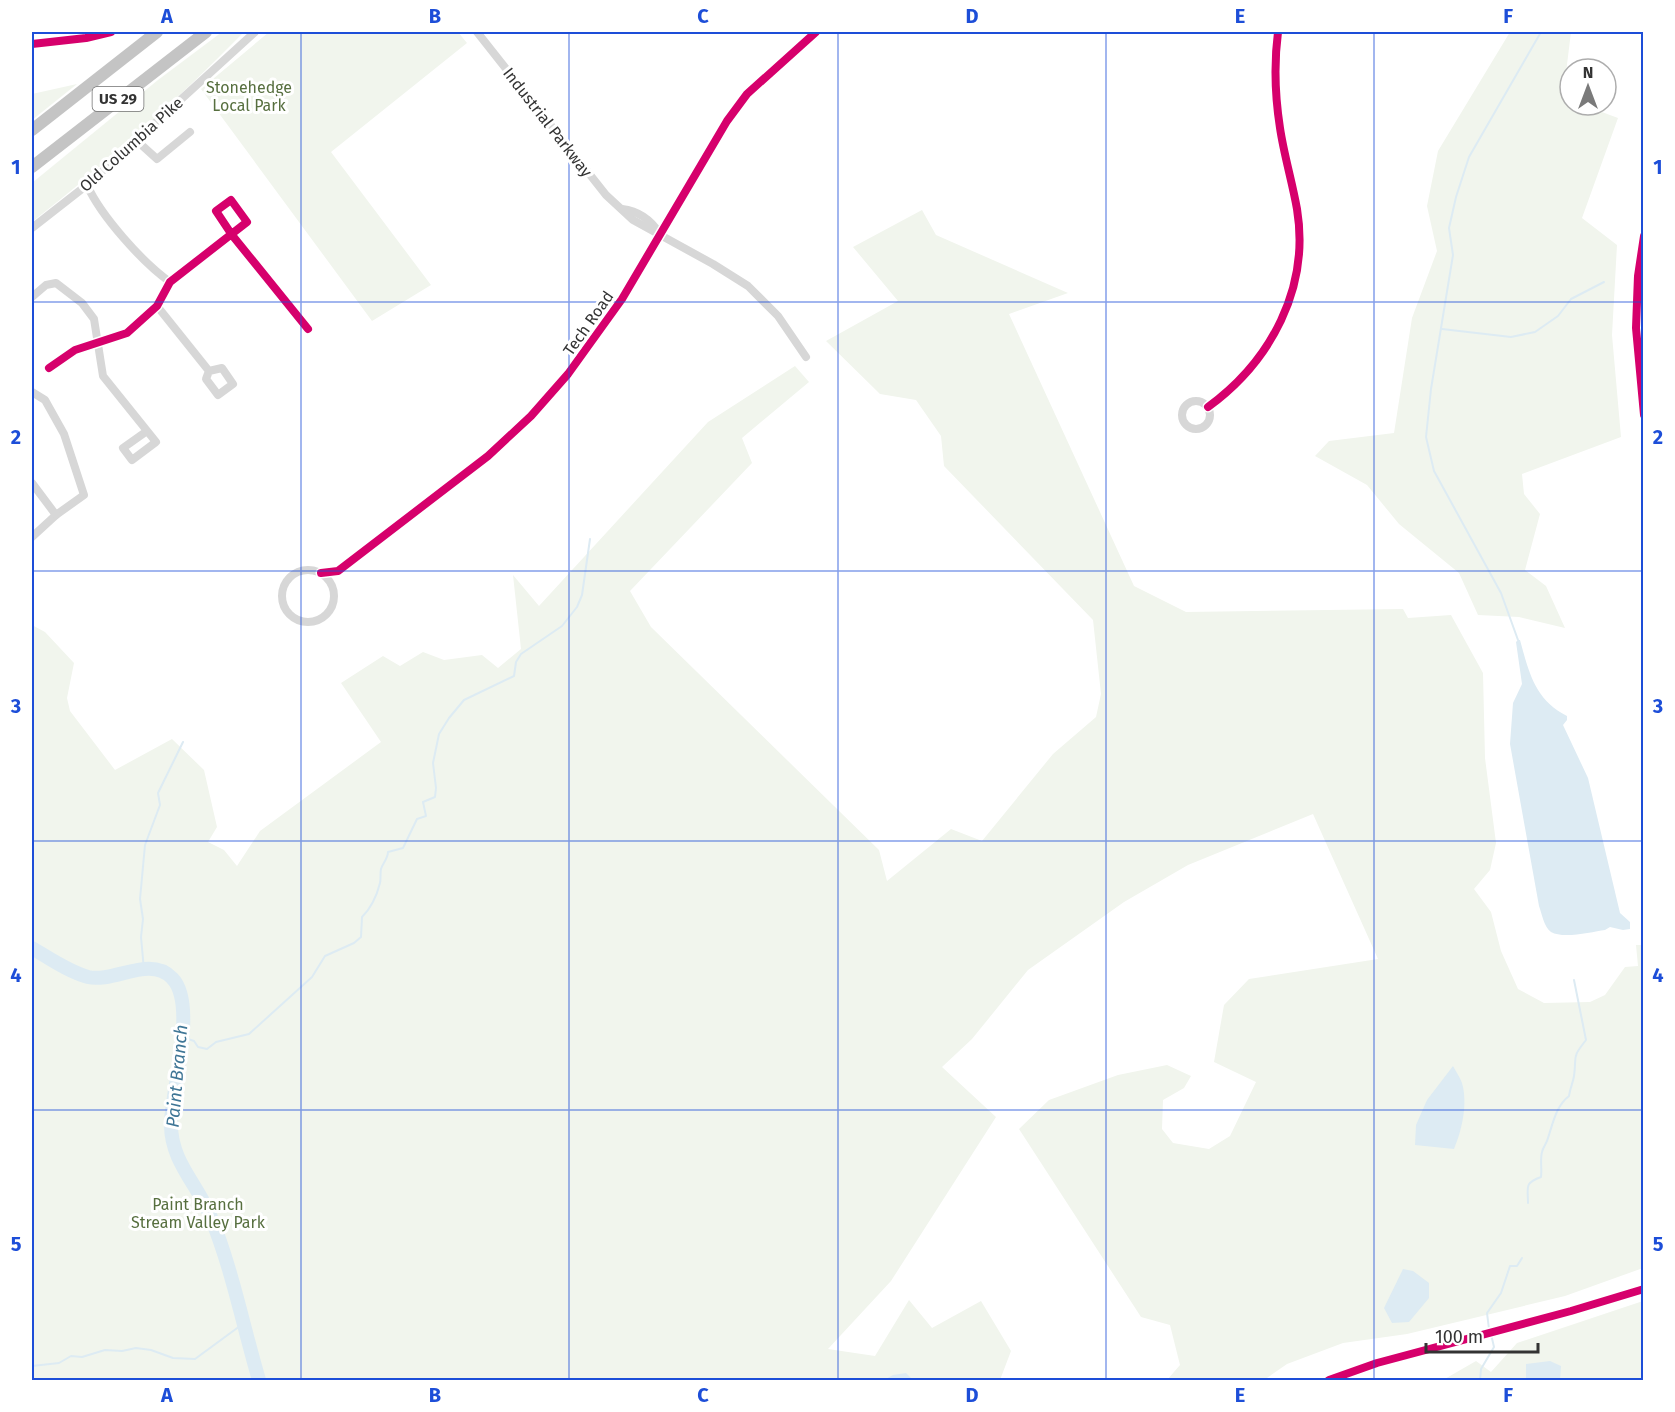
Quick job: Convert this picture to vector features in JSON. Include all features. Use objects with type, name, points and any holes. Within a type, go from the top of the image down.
[{"type":"highway","name":"US 29","points":[[32,130],[157,32]]},
{"type":"highway","name":"US 29","points":[[32,167],[206,32]]},
{"type":"street","points":[[32,44],[86,38],[111,32]]},
{"type":"street","name":"Old Columbia Pike","points":[[32,228],[87,186],[255,32]]},
{"type":"street","name":"Industrial Parkway","points":[[477,32],[598,186],[621,209],[631,210],[641,215],[653,223],[660,234],[748,286],[778,316],[806,357]]},
{"type":"street","name":"Tech Road","points":[[338,571],[488,456],[531,416],[568,374],[622,299],[727,121],[747,94],[816,32]]},
{"type":"street","points":[[1208,407],[1230,391],[1268,348],[1280,327],[1297,273],[1299,252],[1297,211],[1280,128],[1276,89],[1278,32]]},
{"type":"street","points":[[136,141],[157,159],[190,132]]},
{"type":"street","points":[[87,186],[113,224],[133,247],[170,282]]},
{"type":"street","points":[[49,368],[75,350],[127,333],[157,306],[170,282],[232,235],[308,329]]},
{"type":"street","points":[[1644,236],[1638,276],[1636,328],[1644,415]]},
{"type":"street","points":[[32,297],[46,285],[56,284],[82,303],[94,319],[103,376],[147,431]]},
{"type":"street","points":[[157,306],[209,371]]},
{"type":"street","points":[[32,392],[45,400],[64,434],[84,495],[56,515],[32,537]]},
{"type":"street","points":[[32,483],[56,515]]},
{"type":"street","points":[[321,573],[338,571],[333,589],[333,604],[322,618],[304,622],[286,611],[281,597],[283,586],[293,574],[303,570],[314,570],[327,578],[333,589]]},
{"type":"street","points":[[1329,1380],[1377,1363],[1644,1289]]},
{"type":"green space","points":[[222,32],[243,33],[140,131],[32,222],[32,183],[158,80]]},
{"type":"green space","name":"Stonehedge Local Park","points":[[269,32],[458,32],[467,43],[331,152],[431,285],[372,321],[201,89]]},
{"type":"green space","points":[[1510,32],[1571,32],[1568,57],[1558,57],[1558,117],[1618,118],[1582,218],[1617,245],[1612,335],[1621,437],[1522,474],[1524,494],[1540,514],[1525,570],[1546,586],[1565,628],[1519,617],[1478,615],[1459,573],[1399,524],[1367,485],[1315,456],[1329,441],[1394,433],[1412,318],[1437,251],[1427,206],[1438,151]]},
{"type":"green space","points":[[77,84],[32,120],[32,94]]},
{"type":"green space","name":"Paint Branch Stream Valley Park","points":[[922,210],[936,235],[1068,293],[1009,314],[1134,586],[1186,612],[1403,609],[1408,618],[1451,615],[1483,673],[1485,758],[1496,843],[1490,870],[1474,889],[1491,912],[1501,951],[1518,989],[1544,1003],[1590,1002],[1605,995],[1625,967],[1638,966],[1636,945],[1643,945],[1643,1268],[1565,1296],[1407,1334],[1343,1343],[1287,1364],[1264,1380],[1167,1380],[1180,1365],[1170,1325],[1141,1317],[1019,1129],[1049,1100],[1118,1075],[1167,1065],[1191,1076],[1184,1088],[1163,1100],[1162,1129],[1173,1143],[1209,1149],[1230,1136],[1256,1082],[1214,1062],[1224,1005],[1249,979],[1378,959],[1313,814],[1188,865],[1124,902],[1028,970],[972,1039],[942,1067],[996,1117],[891,1281],[828,1349],[875,1356],[909,1300],[932,1328],[981,1301],[1011,1351],[1000,1380],[32,1380],[32,625],[45,632],[74,663],[67,698],[70,711],[115,770],[172,739],[204,770],[217,827],[208,842],[224,850],[237,866],[260,831],[381,742],[341,683],[383,656],[400,666],[423,652],[444,660],[482,655],[498,668],[521,649],[513,575],[539,606],[708,422],[795,366],[809,382],[742,438],[752,463],[630,591],[651,627],[879,850],[887,881],[951,829],[982,841],[1053,754],[1096,717],[1101,694],[1093,620],[944,466],[941,436],[916,400],[880,394],[826,341],[898,301],[853,247]]},
{"type":"green space","points":[[1643,1301],[1643,1380],[1443,1380],[1476,1361],[1491,1372],[1517,1343]]},
{"type":"shaded area","points":[[1520,640],[1530,674],[1540,694],[1567,716],[1563,725],[1588,778],[1620,913],[1630,922],[1630,929],[1610,927],[1605,930],[1563,935],[1551,932],[1544,920],[1539,906],[1510,744],[1513,703],[1522,684],[1516,642]]},
{"type":"shaded area","points":[[1453,1066],[1464,1091],[1462,1125],[1454,1149],[1415,1145],[1416,1125],[1427,1100]]},
{"type":"shaded area","points":[[1403,1269],[1413,1271],[1429,1283],[1429,1298],[1409,1322],[1392,1323],[1384,1308]]},
{"type":"shaded area","points":[[1550,1361],[1561,1366],[1560,1380],[1526,1380],[1526,1364]]},
{"type":"shaded area","points":[[906,1373],[913,1380],[884,1380],[893,1375]]},
{"type":"waterway","points":[[1518,640],[1501,593],[1434,471],[1426,437],[1431,389],[1453,255],[1449,228],[1456,197],[1469,157],[1541,32]]},
{"type":"waterway","points":[[1442,329],[1511,337],[1535,332],[1558,316],[1571,299],[1604,282]]},
{"type":"waterway","points":[[182,1037],[194,1041],[198,1047],[207,1049],[216,1042],[249,1034],[312,977],[325,956],[354,943],[361,937],[362,917],[377,892],[381,869],[388,852],[403,848],[417,819],[426,816],[423,802],[435,797],[433,763],[439,734],[464,700],[514,676],[516,662],[521,654],[562,626],[577,607],[582,595],[590,539]]},
{"type":"waterway","points":[[144,970],[141,937],[143,919],[140,899],[145,845],[160,805],[158,793],[183,742]]},
{"type":"waterway","name":"Paint Branch","points":[[32,948],[66,968],[88,977],[98,978],[153,969],[172,978],[179,990],[183,1007],[183,1027],[172,1110],[172,1138],[180,1161],[205,1204],[218,1235],[259,1380]]},
{"type":"waterway","points":[[1528,1203],[1528,1186],[1532,1181],[1541,1177],[1543,1150],[1558,1110],[1569,1096],[1576,1054],[1586,1040],[1574,980]]},
{"type":"waterway","points":[[1489,1329],[1487,1313],[1501,1293],[1510,1266],[1517,1266],[1522,1258]]},
{"type":"waterway","points":[[32,1366],[59,1363],[71,1356],[82,1357],[105,1350],[122,1351],[136,1348],[151,1350],[173,1358],[195,1359],[244,1323]]},
{"type":"waterway","points":[[1480,1380],[1481,1369],[1494,1347],[1491,1334]]},
{"type":"cycle path","points":[[32,44],[86,38],[111,32]]},
{"type":"cycle path","points":[[321,573],[338,571],[488,456],[531,416],[568,374],[622,299],[727,121],[747,94],[816,32]]},
{"type":"cycle path","points":[[1208,407],[1250,368],[1267,345],[1281,320],[1291,294],[1297,267],[1299,238],[1297,209],[1277,104],[1278,32]]},
{"type":"cycle path","points":[[49,368],[75,350],[127,333],[157,306],[170,282],[247,222],[231,200],[216,211],[232,235],[308,329]]},
{"type":"cycle path","points":[[1644,236],[1638,276],[1636,328],[1644,415]]},
{"type":"cycle path","points":[[1329,1380],[1377,1363],[1644,1289]]}]
